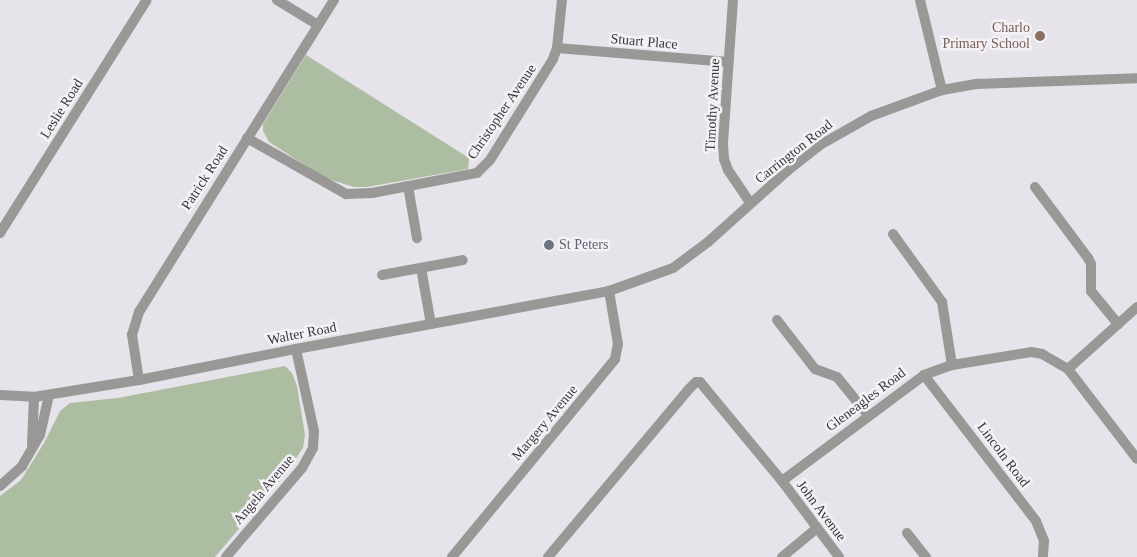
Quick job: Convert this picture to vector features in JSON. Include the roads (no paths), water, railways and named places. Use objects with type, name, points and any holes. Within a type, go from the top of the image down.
[{"type":"street","name":"Leslie Road","points":[[0,233],[4,220],[147,0]]},
{"type":"street","points":[[277,0],[318,25]]},
{"type":"street","name":"Patrick Road","points":[[139,380],[132,335],[138,312],[334,0]]},
{"type":"street","name":"Christopher Avenue","points":[[246,138],[346,194],[359,195],[470,175],[484,168],[549,67],[558,48],[562,0]]},
{"type":"street","name":"Timothy Avenue","points":[[733,0],[723,144],[724,159],[728,170],[750,203]]},
{"type":"street","points":[[920,0],[942,90]]},
{"type":"street","name":"Stuart Place","points":[[558,48],[728,62]]},
{"type":"street","name":"Carrington Road","points":[[609,291],[673,268],[708,242],[750,203],[820,145],[850,126],[871,116],[942,90],[1007,81],[1137,78]]},
{"type":"street","points":[[408,186],[417,238]]},
{"type":"street","points":[[1035,187],[1088,258],[1091,264],[1091,292],[1118,324]]},
{"type":"street","points":[[893,234],[942,302],[952,365]]},
{"type":"street","points":[[382,275],[463,260]]},
{"type":"street","points":[[421,268],[431,324]]},
{"type":"street","name":"Walter Road","points":[[0,395],[34,397],[139,380],[609,291]]},
{"type":"street","name":"Margery Avenue","points":[[452,557],[615,358],[618,344],[609,291]]},
{"type":"street","points":[[1068,368],[1137,307]]},
{"type":"street","points":[[778,320],[816,369],[837,377],[868,415]]},
{"type":"street","name":"Angela Avenue","points":[[226,557],[302,468],[313,448],[314,431],[296,349]]},
{"type":"street","name":"Gleneagles Road","points":[[782,481],[924,375],[952,365],[1031,352],[1042,354],[1068,368],[1137,459]]},
{"type":"street","name":"Lincoln Road","points":[[924,375],[1036,521],[1044,541],[1043,557]]},
{"type":"street","name":"John Avenue","points":[[548,557],[696,382],[703,383],[782,481],[839,557]]},
{"type":"street","points":[[0,486],[16,474],[42,429],[49,395]]},
{"type":"street","points":[[32,446],[34,397]]},
{"type":"street","points":[[782,557],[817,528]]},
{"type":"street","points":[[907,533],[926,557]]},
{"type":"place","name":"Charlo Primary School","points":[[1040,36]]},
{"type":"place","name":"St Peters","points":[[549,245]]}]
